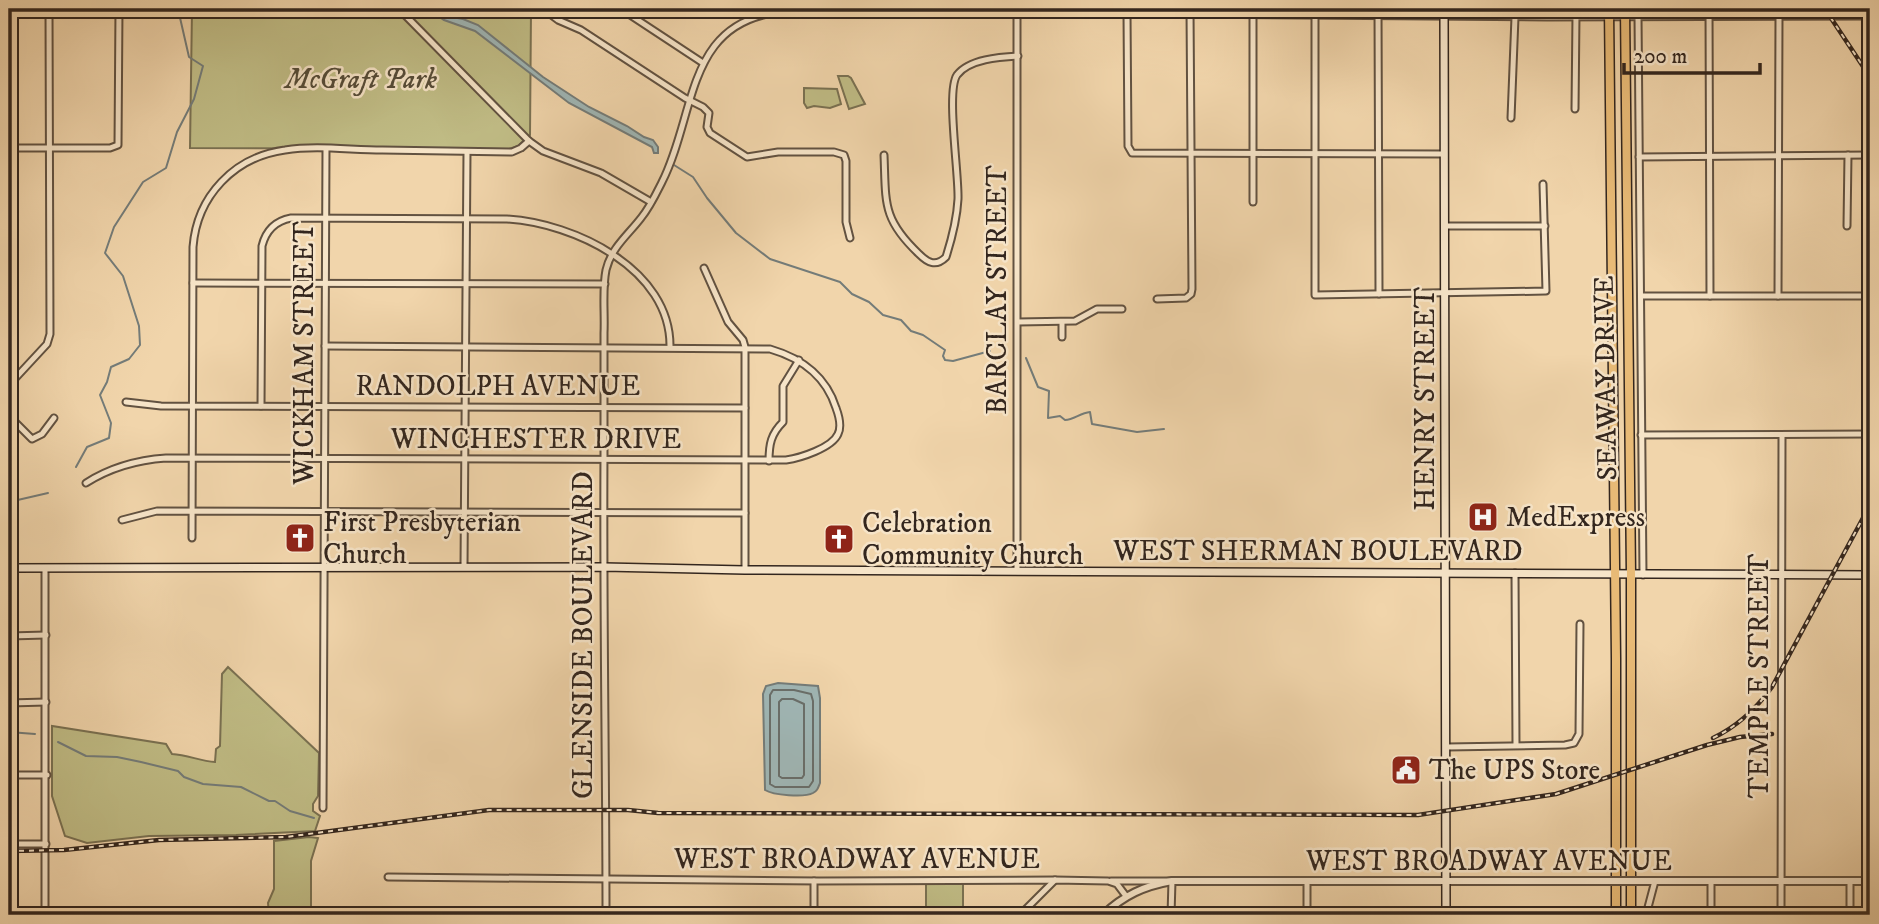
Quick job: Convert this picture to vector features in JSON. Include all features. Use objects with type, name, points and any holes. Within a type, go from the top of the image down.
[{"type":"highway","name":"SEAWAY DRIVE","points":[[1609,12],[1616,915]]},
{"type":"highway","name":"SEAWAY DRIVE","points":[[1625,13],[1631,571],[1631,915]]},
{"type":"highway","points":[[1610,27],[1614,40],[1615,104],[1621,111],[1626,105]]},
{"type":"highway","points":[[1614,477],[1619,471],[1626,476],[1627,557],[1631,571]]},
{"type":"highway","points":[[1615,585],[1619,594],[1620,673],[1627,675],[1630,668]]},
{"type":"main road","name":"HENRY STREET","points":[[1444,12],[1446,915]]},
{"type":"main road","name":"WEST SHERMAN BOULEVARD","points":[[9,568],[604,567],[1614,574],[1631,571],[1643,575],[1870,575]]},
{"type":"street","points":[[9,9],[119,9],[116,146],[9,148]]},
{"type":"street","points":[[9,385],[49,340],[49,9]]},
{"type":"street","points":[[399,9],[529,141],[543,151],[600,173],[651,202]]},
{"type":"street","points":[[623,9],[703,63]]},
{"type":"street","points":[[1547,9],[1547,17]]},
{"type":"street","points":[[1709,9],[1710,296]]},
{"type":"street","name":"GLENSIDE BOULEVARD","points":[[606,915],[603,408],[606,271],[612,254],[651,202],[671,161],[703,63],[721,39],[752,19],[782,12],[854,10],[1444,12],[1547,17],[1609,12],[1638,16],[1870,16]]},
{"type":"street","name":"BARCLAY STREET","points":[[1017,11],[1017,571]]},
{"type":"street","points":[[1157,299],[1175,300],[1191,294],[1190,11]]},
{"type":"street","points":[[1253,11],[1253,202]]},
{"type":"street","points":[[1315,11],[1315,295],[1546,291],[1544,184]]},
{"type":"street","points":[[1378,12],[1379,294]]},
{"type":"street","points":[[1127,13],[1128,146],[1132,153],[1444,154]]},
{"type":"street","points":[[550,14],[582,30],[689,101],[704,107],[709,113],[707,127],[710,132],[747,157],[778,152],[834,152],[844,155],[846,222],[850,238]]},
{"type":"street","points":[[1575,109],[1576,15]]},
{"type":"street","points":[[1511,118],[1515,16]]},
{"type":"street","points":[[1638,16],[1643,575]]},
{"type":"street","points":[[1778,296],[1779,17]]},
{"type":"street","points":[[884,155],[886,196],[892,224],[900,236],[925,260],[933,264],[942,261],[951,242],[958,196],[953,103],[955,79],[965,68],[974,64],[1018,56]]},
{"type":"street","points":[[192,538],[194,235],[207,200],[229,173],[248,161],[275,152],[296,149],[512,152],[529,141]]},
{"type":"street","name":"WICKHAM STREET","points":[[323,808],[326,149]]},
{"type":"street","points":[[464,567],[467,152]]},
{"type":"street","points":[[1847,226],[1848,155]]},
{"type":"street","points":[[1639,157],[1870,155]]},
{"type":"street","points":[[261,406],[262,246],[269,229],[285,219],[512,219],[540,223],[577,235],[612,254],[634,271],[655,296],[665,315],[670,347]]},
{"type":"street","points":[[1446,226],[1545,226]]},
{"type":"street","points":[[704,268],[728,322],[743,340],[745,348],[745,569]]},
{"type":"street","points":[[193,282],[605,285]]},
{"type":"street","points":[[1641,296],[1870,296]]},
{"type":"street","points":[[1018,322],[1062,322],[1081,319],[1097,309],[1122,309]]},
{"type":"street","points":[[1062,322],[1062,337]]},
{"type":"street","name":"WINCHESTER DRIVE","points":[[86,483],[100,474],[137,461],[192,458],[769,461],[805,456],[829,443],[839,433],[838,414],[826,385],[799,360],[770,349],[325,346]]},
{"type":"street","points":[[769,461],[771,438],[783,422],[783,386],[799,360]]},
{"type":"street","name":"RANDOLPH AVENUE","points":[[126,402],[148,406],[745,408]]},
{"type":"street","points":[[9,416],[32,439],[42,434],[54,418]]},
{"type":"street","points":[[1641,435],[1870,434]]},
{"type":"street","name":"TEMPLE STREET","points":[[1781,915],[1782,436]]},
{"type":"street","points":[[121,520],[157,511],[745,513]]},
{"type":"street","points":[[45,568],[46,915]]},
{"type":"street","points":[[1515,573],[1516,745]]},
{"type":"street","points":[[1447,747],[1574,743],[1578,734],[1580,624]]},
{"type":"street","points":[[9,636],[46,635]]},
{"type":"street","points":[[9,703],[46,702]]},
{"type":"street","points":[[9,775],[47,775]]},
{"type":"street","points":[[9,844],[46,844]]},
{"type":"street","name":"WEST BROADWAY AVENUE","points":[[388,877],[814,881],[1870,881]]},
{"type":"street","points":[[1020,915],[1055,880]]},
{"type":"street","points":[[814,881],[814,915]]},
{"type":"street","points":[[1108,881],[1117,884],[1126,896]]},
{"type":"street","points":[[1103,915],[1138,889],[1172,881],[1171,915]]},
{"type":"street","points":[[1646,915],[1655,881]]},
{"type":"street","points":[[1711,881],[1712,915]]},
{"type":"street","points":[[1850,881],[1850,915]]},
{"type":"street","points":[[1307,882],[1307,915]]},
{"type":"green space","name":"McGraft Park","points":[[192,9],[531,9],[530,135],[518,146],[509,149],[190,148]]},
{"type":"green space","points":[[838,76],[851,78],[865,104],[849,109]]},
{"type":"green space","points":[[804,88],[837,89],[841,104],[830,108],[807,108],[804,103]]},
{"type":"green space","points":[[228,667],[319,753],[318,796],[313,804],[313,811],[320,816],[315,831],[149,836],[87,843],[65,836],[52,796],[52,726],[166,744],[172,754],[215,762],[216,749],[220,746],[222,674]]},
{"type":"green space","points":[[318,838],[311,861],[311,915],[269,915],[268,903],[274,889],[274,841]]},
{"type":"green space","points":[[926,880],[963,881],[963,915],[919,915],[917,913],[926,909]]},
{"type":"water","points":[[428,9],[440,9],[452,17],[478,25],[543,77],[589,107],[653,140],[658,147],[658,153],[654,153],[652,147],[569,103],[475,31],[444,20]]},
{"type":"water","points":[[778,683],[818,686],[820,783],[818,789],[809,795],[789,795],[765,790],[763,694],[766,686]]},
{"type":"waterway","points":[[76,467],[87,447],[109,438],[111,423],[100,395],[111,367],[129,359],[140,345],[139,326],[123,276],[105,253],[114,227],[143,182],[166,168],[177,132],[194,99],[203,66],[189,57],[178,9]]},
{"type":"waterway","points":[[674,165],[693,177],[736,233],[770,259],[840,282],[852,294],[869,302],[883,315],[901,320],[911,331],[923,335],[945,350],[945,360],[953,361],[990,351]]},
{"type":"waterway","points":[[1026,358],[1038,387],[1049,391],[1048,418],[1060,416],[1068,420],[1090,412],[1092,424],[1137,432],[1164,429]]},
{"type":"waterway","points":[[9,502],[48,493]]},
{"type":"waterway","points":[[9,732],[35,734]]},
{"type":"waterway","points":[[58,742],[86,756],[117,757],[178,771],[184,777],[203,784],[241,787],[269,801],[275,801],[290,811],[314,818]]},
{"type":"railway","points":[[1825,9],[1870,77]]},
{"type":"railway","points":[[1713,738],[1746,716],[1772,687],[1870,505]]},
{"type":"railway","points":[[9,851],[64,850],[159,840],[286,837],[489,810],[1418,815],[1556,794],[1707,745],[1740,737],[1772,734]]},
{"type":"place","name":"MedExpress","points":[[1483,517]]},
{"type":"place","name":"First Presbyterian Church","points":[[300,538]]},
{"type":"place","name":"Celebration Community Church","points":[[839,539]]},
{"type":"place","name":"The UPS Store","points":[[1406,770]]}]
